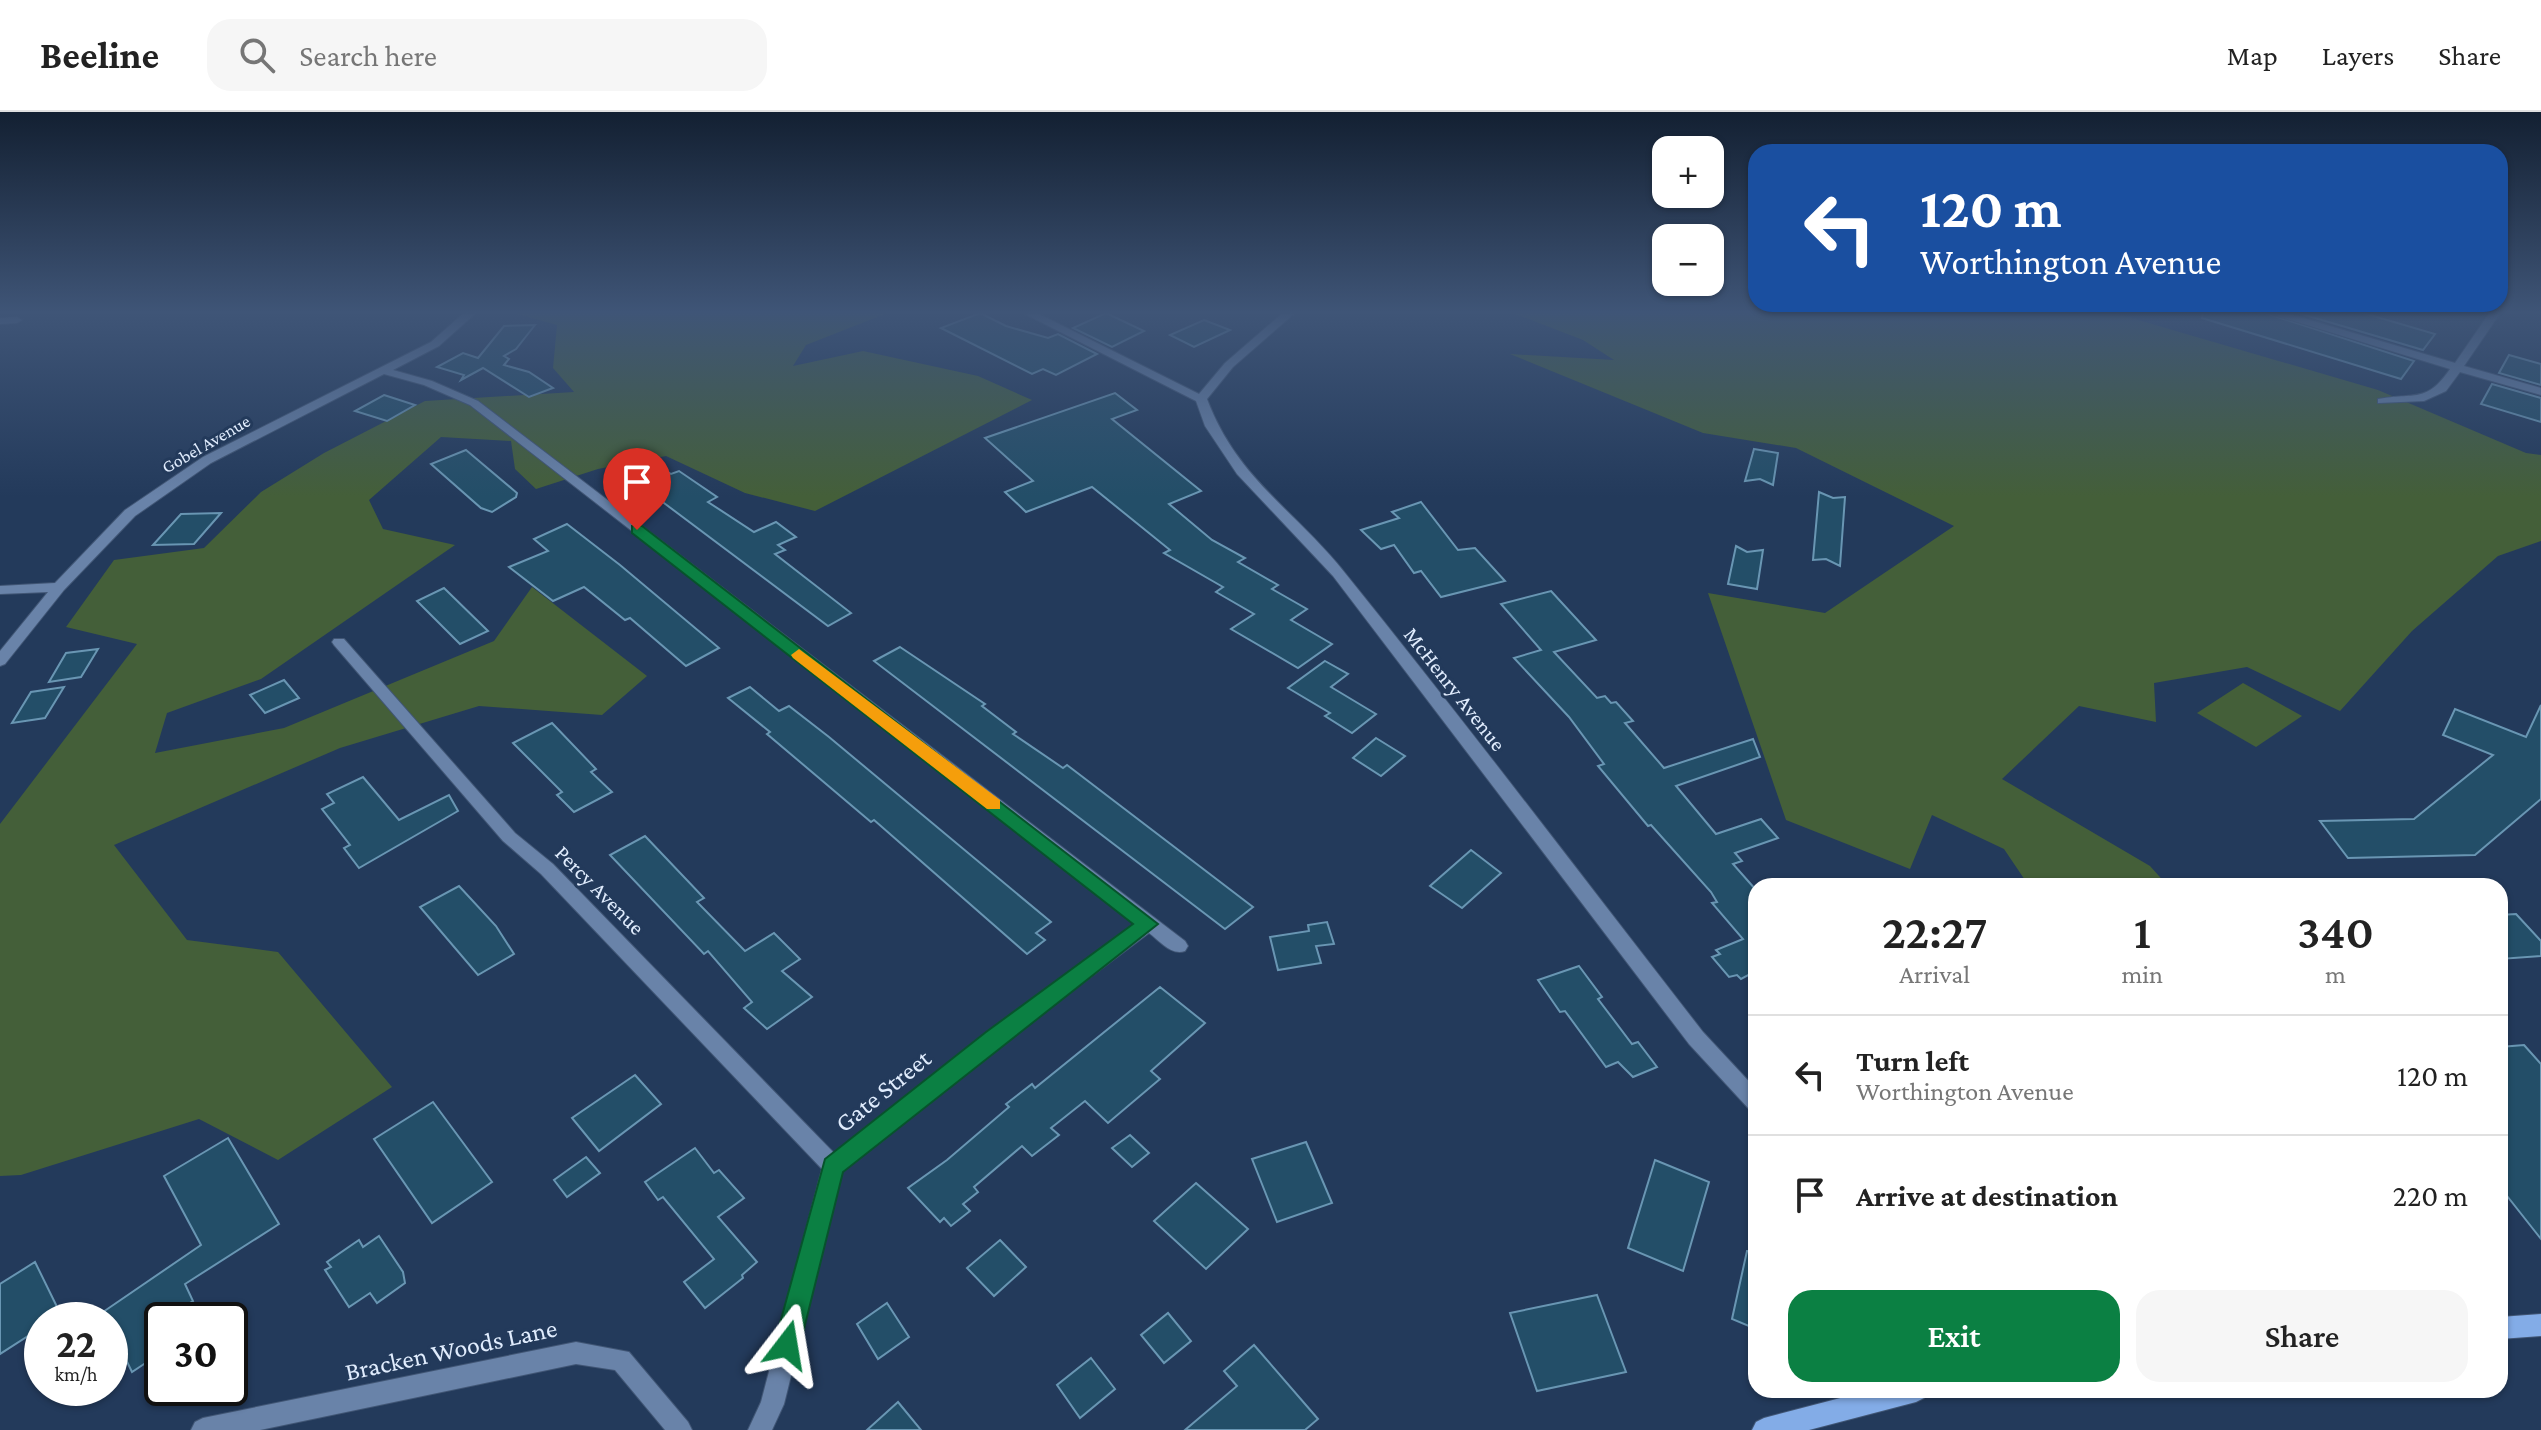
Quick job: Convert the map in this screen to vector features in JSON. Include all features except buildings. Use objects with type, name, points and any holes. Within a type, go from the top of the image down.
[{"type":"main road","points":[[2508,1327],[2541,1325]]},
{"type":"main road","points":[[1764,1430],[1886,1398]]},
{"type":"street","name":"Gobel Avenue","points":[[0,661],[59,587],[130,513],[207,460],[379,374]]},
{"type":"street","points":[[392,374],[453,392],[483,409],[1179,946]]},
{"type":"street","points":[[1150,374],[1201,399],[1222,374]]},
{"type":"street","points":[[2382,401],[2433,395],[2452,374]]},
{"type":"street","points":[[2480,374],[2541,392]]},
{"type":"street","name":"McHenry Avenue","points":[[1201,399],[1215,437],[1230,460],[1335,569],[1696,1038],[1748,1094]]},
{"type":"street","points":[[0,590],[59,587]]},
{"type":"street","name":"Percy Avenue","points":[[339,642],[509,837],[547,869],[833,1166]]},
{"type":"street","name":"Gate Street","points":[[760,1430],[772,1404],[833,1166],[994,1038],[1148,924]]},
{"type":"street","name":"Bracken Woods Lane","points":[[203,1430],[576,1353],[621,1360],[680,1430]]},
{"type":"green space","points":[[558,374],[967,374],[1032,400],[815,511],[745,493],[666,456],[598,469],[536,489],[515,469],[511,441],[441,437],[369,500],[383,529],[455,545],[261,679],[167,713],[155,753],[284,728],[494,641],[532,587],[647,676],[602,715],[479,706],[340,748],[114,845],[187,940],[278,952],[392,1087],[278,1160],[199,1119],[21,1175],[0,1176],[0,824],[137,644],[66,627],[114,560],[204,548],[261,492],[324,453],[425,401],[574,392]]},
{"type":"green space","points":[[1558,374],[2322,374],[2378,390],[2526,453],[2541,455],[2541,541],[2498,556],[2412,631],[2340,711],[2247,667],[2154,683],[2156,722],[2079,706],[2002,779],[2150,866],[2161,878],[2024,878],[2004,849],[1932,815],[1910,869],[1786,820],[1708,593],[1825,613],[1954,526],[1796,448],[1703,433]]},
{"type":"green space","points":[[2243,683],[2302,716],[2256,747],[2197,713]]},
{"type":"slow traffic","points":[[799,655],[993,805]]},
{"type":"route","points":[[637,530],[1148,924],[994,1038],[833,1166],[787,1345]]}]
